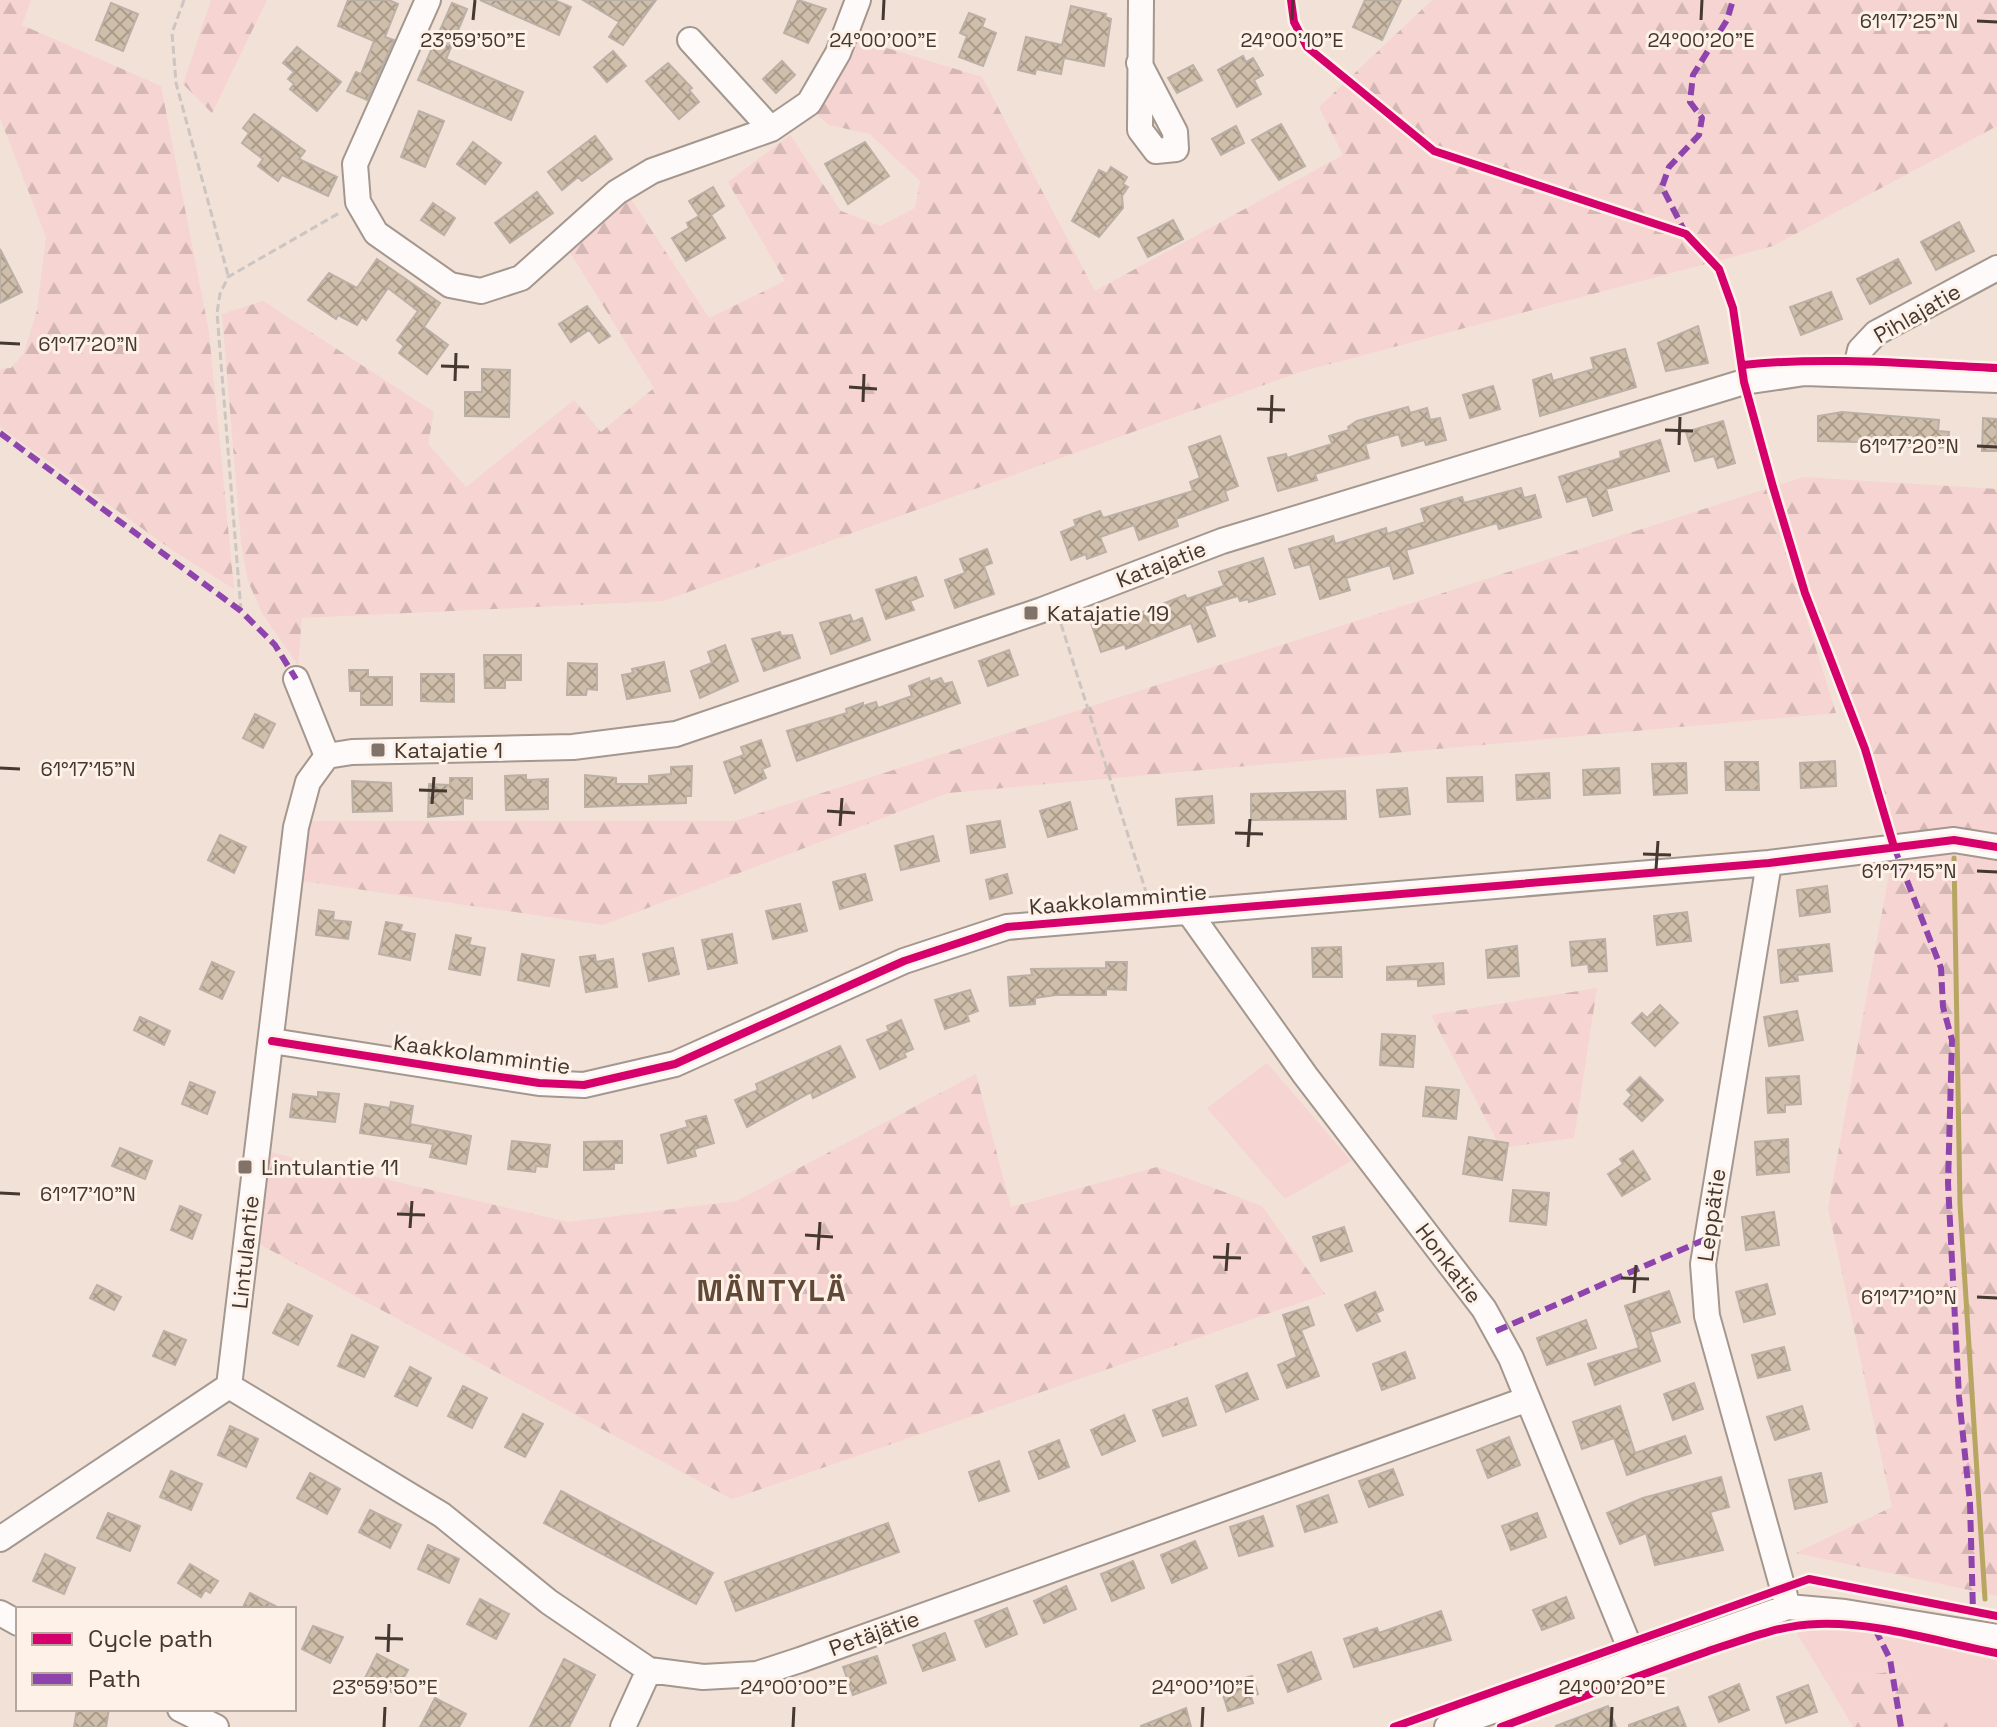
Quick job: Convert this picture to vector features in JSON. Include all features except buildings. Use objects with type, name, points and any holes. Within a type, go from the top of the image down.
[{"type":"street","points":[[428,0],[355,164],[358,202],[376,233],[450,285],[481,291],[521,278],[617,192],[652,171],[771,129],[809,103],[838,53],[858,0]]},
{"type":"street","points":[[1139,63],[1141,0]]},
{"type":"street","points":[[690,40],[771,129]]},
{"type":"street","name":"Pihlajatie","points":[[1855,373],[1860,350],[1876,333],[1997,268]]},
{"type":"street","name":"Katajatie","points":[[327,756],[352,752],[573,747],[676,734],[1055,605],[1222,541],[1744,382],[1805,373],[1997,380]]},
{"type":"street","points":[[296,679],[327,756]]},
{"type":"street","name":"Lintulantie","points":[[229,1386],[296,827],[308,782],[327,756]]},
{"type":"street","name":"Kaakkolammintie","points":[[272,1041],[539,1083],[584,1085],[675,1064],[904,961],[1007,927],[1769,863],[1954,840],[1997,847]]},
{"type":"street","name":"Leppätie","points":[[1769,863],[1703,1264],[1707,1316],[1788,1607]]},
{"type":"street","name":"Honkatie","points":[[1188,911],[1305,1075],[1484,1309],[1511,1358],[1525,1400],[1634,1658]]},
{"type":"street","points":[[0,1539],[229,1386]]},
{"type":"street","name":"Petäjätie","points":[[229,1386],[442,1515],[549,1602],[649,1670],[703,1677],[757,1674],[1525,1400]]},
{"type":"street","points":[[1447,1727],[1634,1658],[1788,1607],[1845,1612],[1997,1637]]},
{"type":"street","points":[[623,1727],[649,1670]]},
{"type":"street","points":[[184,1711],[216,1727]]},
{"type":"path","points":[[184,0],[172,33],[176,83],[228,277]]},
{"type":"path","points":[[241,611],[217,313],[220,294],[228,277],[358,202]]},
{"type":"path","points":[[1055,605],[1153,915]]},
{"type":"green space","points":[[0,0],[31,0],[22,25],[161,86],[209,332],[234,589],[175,552],[0,427],[0,369],[11,368],[24,353],[37,310],[46,237],[0,118]]},
{"type":"green space","points":[[211,0],[267,0],[212,113],[183,84]]},
{"type":"green space","points":[[1432,0],[1997,0],[1997,126],[1773,246],[1300,372],[663,601],[302,618],[298,665],[262,613],[248,581],[241,543],[222,314],[263,301],[434,412],[428,444],[466,487],[574,400],[601,432],[654,388],[568,249],[631,199],[709,318],[785,281],[728,182],[790,135],[841,211],[880,226],[915,208],[920,181],[870,134],[829,125],[814,112],[854,38],[982,77],[1095,291],[1343,155],[1319,107]]},
{"type":"green space","points":[[1803,477],[1997,489],[1997,1596],[1796,1553],[1892,1507],[1828,1208],[1894,847],[1865,749],[1773,487]]},
{"type":"green space","points":[[1766,489],[1836,713],[948,793],[603,925],[302,881],[307,821],[735,821]]},
{"type":"green space","points":[[1597,988],[1574,1138],[1501,1148],[1431,1015]]},
{"type":"green space","points":[[1267,1063],[1351,1161],[1285,1199],[1207,1108]]},
{"type":"green space","points":[[976,1074],[1011,1207],[1157,1167],[1262,1206],[1325,1294],[732,1499],[246,1237],[257,1149],[568,1222],[737,1201]]},
{"type":"green space","points":[[1818,1619],[1997,1661],[1997,1727],[1948,1727],[1952,1705],[1902,1670],[1826,1681],[1789,1620]]},
{"type":"green space","points":[[1902,1670],[1953,1705],[1948,1727],[1853,1727],[1826,1681]]},
{"type":"waterway","points":[[1954,858],[1960,1204],[1985,1599]]},
{"type":"marked path","points":[[1686,234],[1662,187],[1669,167],[1699,135],[1702,118],[1690,102],[1693,75],[1727,20],[1733,0]]},
{"type":"marked path","points":[[0,433],[241,611],[275,645],[296,679]]},
{"type":"marked path","points":[[1894,847],[1941,968],[1943,1007],[1952,1040],[1948,1183],[1959,1397],[1970,1503],[1973,1612]]},
{"type":"marked path","points":[[1496,1331],[1706,1239]]},
{"type":"marked path","points":[[1875,1629],[1890,1659],[1901,1727]]},
{"type":"cycle path","points":[[1291,0],[1294,22],[1307,47],[1434,151],[1686,234],[1719,269],[1733,308],[1744,382],[1805,593],[1865,749],[1894,847]]},
{"type":"cycle path","points":[[1743,365],[1838,361],[1997,368]]},
{"type":"cycle path","points":[[272,1041],[539,1083],[584,1085],[675,1064],[904,961],[1007,927],[1769,863],[1954,840],[1997,847]]},
{"type":"cycle path","points":[[1394,1727],[1809,1579],[1997,1616]]},
{"type":"cycle path","points":[[1501,1727],[1706,1652],[1789,1627],[1818,1624],[1863,1626],[1997,1653]]},
{"type":"place","name":"Katajatie 19","points":[[1031,613]]},
{"type":"place","name":"Katajatie 1","points":[[378,750]]},
{"type":"place","name":"Lintulantie 11","points":[[245,1167]]},
{"type":"district","name":"MÄNTYLÄ","points":[[772,1291]]}]
